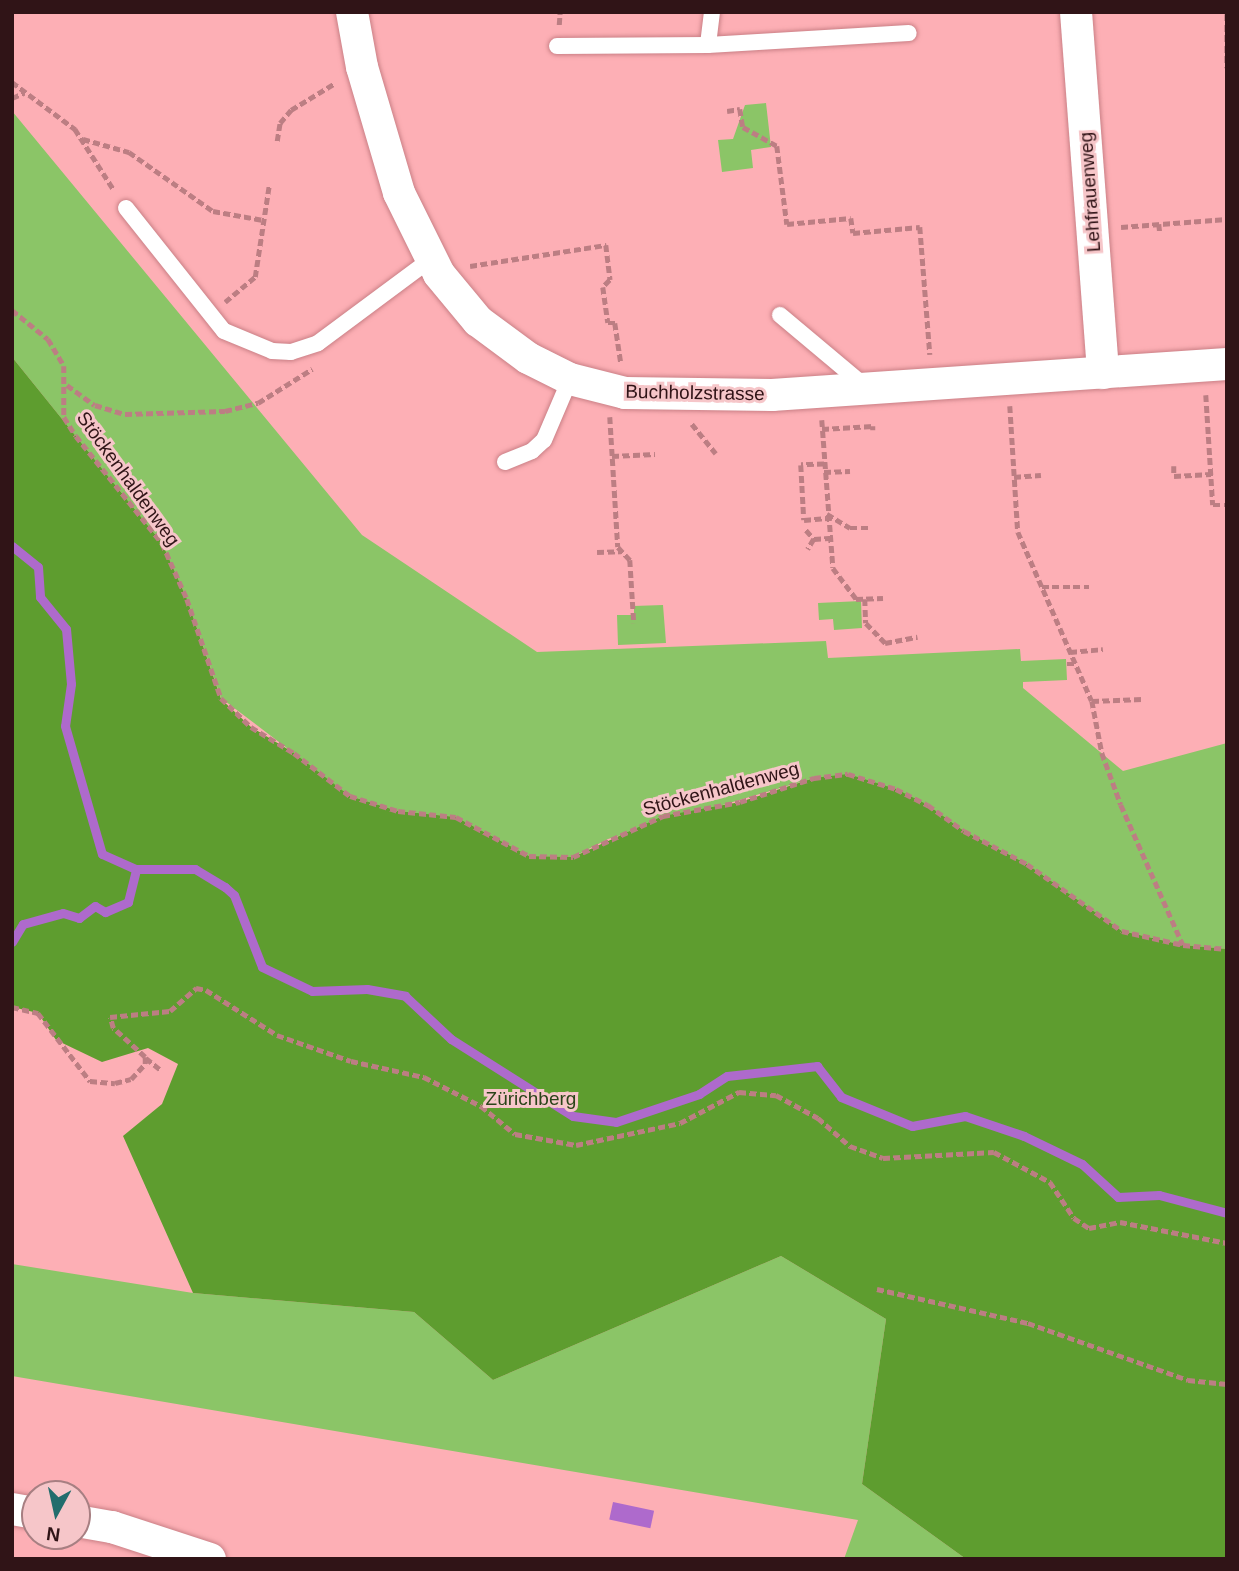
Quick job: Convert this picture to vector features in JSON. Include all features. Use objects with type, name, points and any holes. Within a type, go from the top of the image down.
[{"type":"street","name":"Buchholzstrasse","points":[[352,12],[362,67],[399,193],[430,259],[478,321],[528,358],[570,379],[605,390],[690,396],[868,389],[1103,373],[1216,374]]},
{"type":"street","name":"Lehfrauenweg","points":[[1076,12],[1103,373]]},
{"type":"street","points":[[91,1523],[112,1527],[210,1559]]},
{"type":"lane","points":[[708,45],[712,12]]},
{"type":"lane","points":[[557,46],[708,45],[909,33]]},
{"type":"lane","points":[[126,208],[224,331],[250,345],[291,352],[318,343],[430,259]]},
{"type":"lane","points":[[780,315],[868,389]]},
{"type":"lane","points":[[505,462],[532,451],[544,440],[570,379]]},
{"type":"path","points":[[1227,14],[1227,68]]},
{"type":"path","points":[[277,141],[281,123],[291,110],[345,77]]},
{"type":"path","points":[[12,82],[83,139],[126,208]]},
{"type":"path","points":[[12,98],[24,93]]},
{"type":"path","points":[[727,111],[740,110],[743,127],[777,146],[786,224],[851,218],[853,233],[920,227],[931,363]]},
{"type":"path","points":[[83,139],[129,152],[213,211],[263,220]]},
{"type":"path","points":[[211,314],[255,276],[269,185]]},
{"type":"path","points":[[1110,228],[1227,219]]},
{"type":"path","points":[[1159,224],[1160,233]]},
{"type":"path","points":[[463,269],[484,260],[606,245],[610,280],[603,287],[608,323],[615,323],[621,369]]},
{"type":"path","name":"Stöckenhaldenweg","points":[[12,310],[48,339],[64,366],[67,385],[64,417],[162,543],[221,698],[251,727],[294,753],[350,796],[398,811],[456,817],[529,856],[573,857],[663,816],[740,802],[814,778],[848,774],[896,789],[928,805],[964,831],[1027,864],[1122,931],[1183,945],[1227,949]]},
{"type":"path","points":[[1216,374],[1211,474],[1213,506],[1227,505]]},
{"type":"path","points":[[67,385],[95,405],[125,414],[225,411]]},
{"type":"path","points":[[1009,397],[1018,532],[1092,701],[1111,779],[1183,945]]},
{"type":"path","points":[[610,406],[612,456],[622,551],[630,560],[634,623]]},
{"type":"path","points":[[821,409],[833,568],[856,599],[883,598]]},
{"type":"path","points":[[689,413],[689,419],[716,454]]},
{"type":"path","points":[[822,429],[873,426],[873,430]]},
{"type":"path","points":[[612,456],[654,453]]},
{"type":"path","points":[[824,464],[801,465],[804,520],[827,516],[850,528],[868,528]]},
{"type":"path","points":[[1174,466],[1174,476],[1211,474]]},
{"type":"path","points":[[824,472],[850,471]]},
{"type":"path","points":[[1014,477],[1041,475]]},
{"type":"path","points":[[806,530],[814,539]]},
{"type":"path","points":[[814,539],[829,538]]},
{"type":"path","points":[[808,548],[814,539]]},
{"type":"path","points":[[597,552],[622,551]]},
{"type":"path","points":[[1042,587],[1089,587]]},
{"type":"path","points":[[864,598],[866,624],[885,643],[917,637]]},
{"type":"path","points":[[1070,652],[1103,649]]},
{"type":"path","points":[[1067,664],[1076,664]]},
{"type":"path","points":[[1092,701],[1142,699]]},
{"type":"path","points":[[161,1070],[113,1027],[110,1017],[170,1011],[196,988],[237,1007],[277,1035],[363,1065],[424,1076],[481,1106],[516,1134],[576,1145],[680,1123],[739,1092],[776,1095],[818,1118],[850,1146],[883,1158],[994,1152],[1049,1182],[1074,1219],[1089,1228],[1120,1222],[1227,1243]]},
{"type":"path","points":[[12,1007],[38,1013],[90,1081],[131,1079],[145,1064],[145,1057]]},
{"type":"path","points":[[877,1289],[1028,1323],[1188,1380],[1227,1384]]},
{"type":"green space","points":[[766,103],[771,147],[751,150],[753,168],[722,172],[718,140],[733,139],[745,105]]},
{"type":"green space","points":[[12,111],[362,535],[537,652],[826,641],[828,658],[1020,649],[1021,661],[1066,659],[1067,680],[1023,682],[1023,688],[1123,771],[1227,743],[1227,949],[1183,945],[1122,931],[1027,864],[964,831],[928,805],[814,778],[608,839],[573,857],[529,856],[456,817],[398,811],[350,796],[221,698],[187,599],[162,543],[12,357]]},
{"type":"green space","name":"Zürichberg","points":[[12,357],[162,543],[187,599],[221,699],[251,727],[294,753],[350,796],[398,811],[456,817],[529,856],[573,857],[663,816],[740,802],[814,778],[848,774],[896,789],[928,805],[964,831],[1027,864],[1122,931],[1183,945],[1227,949],[1227,1559],[966,1559],[862,1484],[886,1319],[781,1256],[493,1380],[414,1312],[193,1293],[123,1136],[162,1104],[178,1064],[148,1048],[102,1062],[56,1040],[38,1013],[12,1007]]},
{"type":"green space","points":[[861,601],[862,628],[834,630],[833,619],[819,620],[818,603]]},
{"type":"green space","points":[[663,605],[666,643],[618,645],[617,615],[634,615],[634,606]]},
{"type":"green space","points":[[781,1256],[886,1319],[862,1484],[966,1559],[844,1559],[858,1520],[12,1376],[12,1264],[193,1293],[414,1312],[493,1380]]},
{"type":"shaded area","points":[[613,1502],[654,1511],[650,1528],[609,1520]]},
{"type":"waterway","points":[[12,546],[38,567],[40,597],[66,629],[71,684],[65,726],[102,854],[136,869],[195,869],[225,887],[234,895],[262,967],[312,991],[367,989],[405,996],[451,1039],[573,1116],[616,1122],[699,1094],[727,1076],[817,1066],[841,1097],[912,1126],[965,1116],[1024,1136],[1082,1164],[1118,1197],[1159,1195],[1227,1213]]},
{"type":"waterway","points":[[12,942],[23,924],[63,913],[79,918],[95,906],[105,912],[128,902],[136,869]]}]
